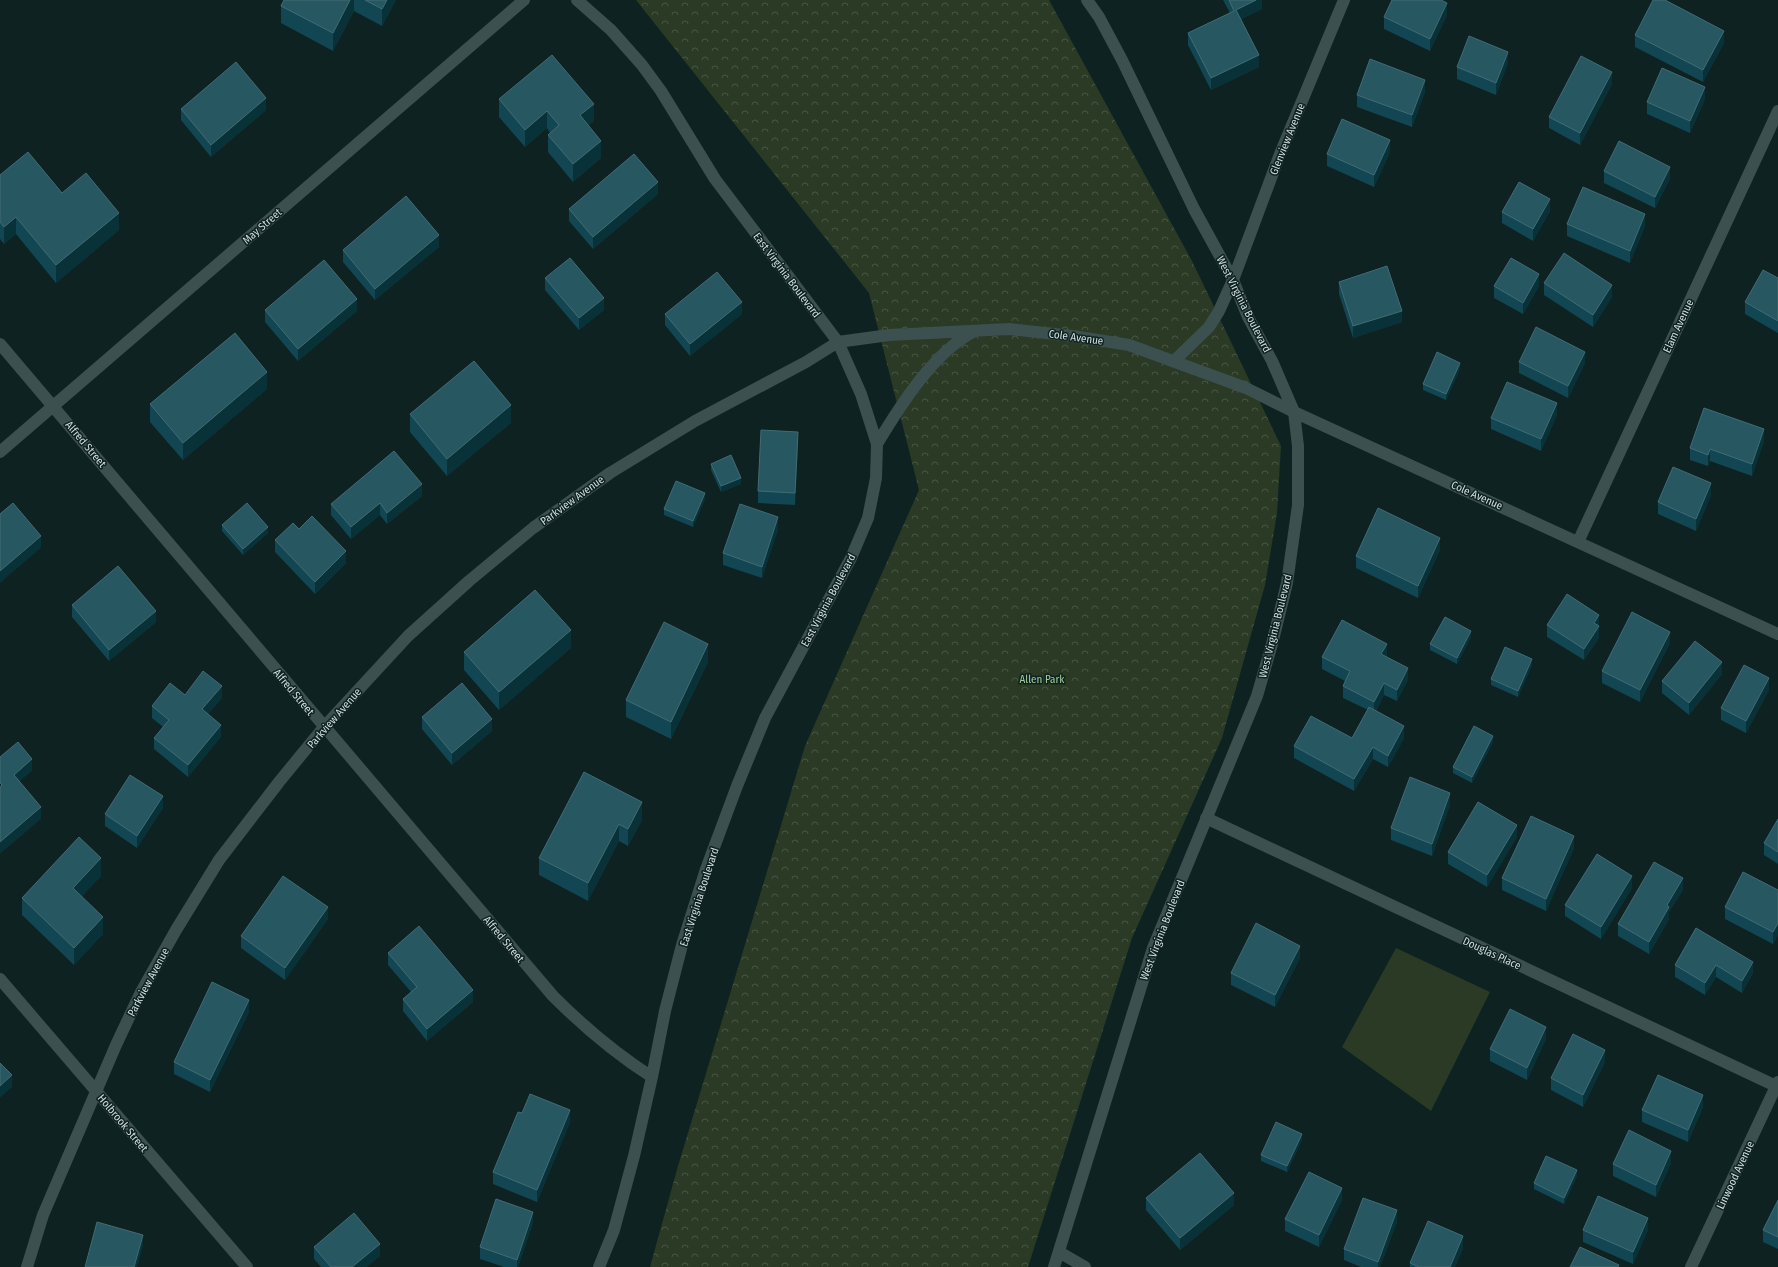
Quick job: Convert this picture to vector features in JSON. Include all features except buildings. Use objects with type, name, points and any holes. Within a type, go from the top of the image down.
[{"type":"street","name":"May Street","points":[[0,452],[524,0]]},
{"type":"street","name":"East Virginia Boulevard","points":[[577,0],[611,30],[642,65],[661,91],[715,179],[838,342],[861,394],[877,444],[876,478],[868,518],[851,558],[765,718],[706,869],[664,1011],[652,1077],[634,1156],[614,1230],[599,1267]]},
{"type":"street","name":"West Virginia Boulevard","points":[[1054,1267],[1153,948],[1257,696],[1287,583],[1298,505],[1298,446],[1294,412],[1272,361],[1248,316],[1233,280],[1194,209],[1122,60],[1099,17],[1087,0]]},
{"type":"street","name":"Glenview Avenue","points":[[1233,280],[1280,154],[1344,0]]},
{"type":"street","name":"Elam Avenue","points":[[1578,542],[1778,111]]},
{"type":"street","points":[[1174,361],[1209,327],[1233,280]]},
{"type":"street","name":"Cole Avenue","points":[[838,342],[889,335],[1009,329],[1072,336],[1129,345],[1246,388],[1294,412],[1778,634]]},
{"type":"street","points":[[877,444],[908,397],[933,366],[957,342],[976,330]]},
{"type":"street","name":"Parkview Avenue","points":[[27,1267],[43,1215],[95,1090],[140,994],[176,930],[219,860],[279,782],[324,727],[408,636],[469,581],[533,528],[610,473],[682,429],[806,362],[838,342]]},
{"type":"street","name":"Alfred Street","points":[[0,344],[553,996],[585,1027],[625,1060],[652,1077]]},
{"type":"street","name":"Douglas Place","points":[[1206,818],[1777,1085]]},
{"type":"street","name":"Holbrook Street","points":[[0,979],[247,1267]]},
{"type":"street","name":"Linwood Avenue","points":[[1691,1267],[1777,1085]]},
{"type":"street","points":[[1058,1252],[1085,1267]]},
{"type":"green space","name":"Allen Park","points":[[636,0],[1049,0],[1192,261],[1281,446],[1277,513],[1265,585],[1222,738],[1132,938],[1028,1267],[650,1267],[678,1166],[805,746],[919,490],[869,293]]},
{"type":"green space","points":[[1396,948],[1490,992],[1431,1111],[1342,1047]]}]
